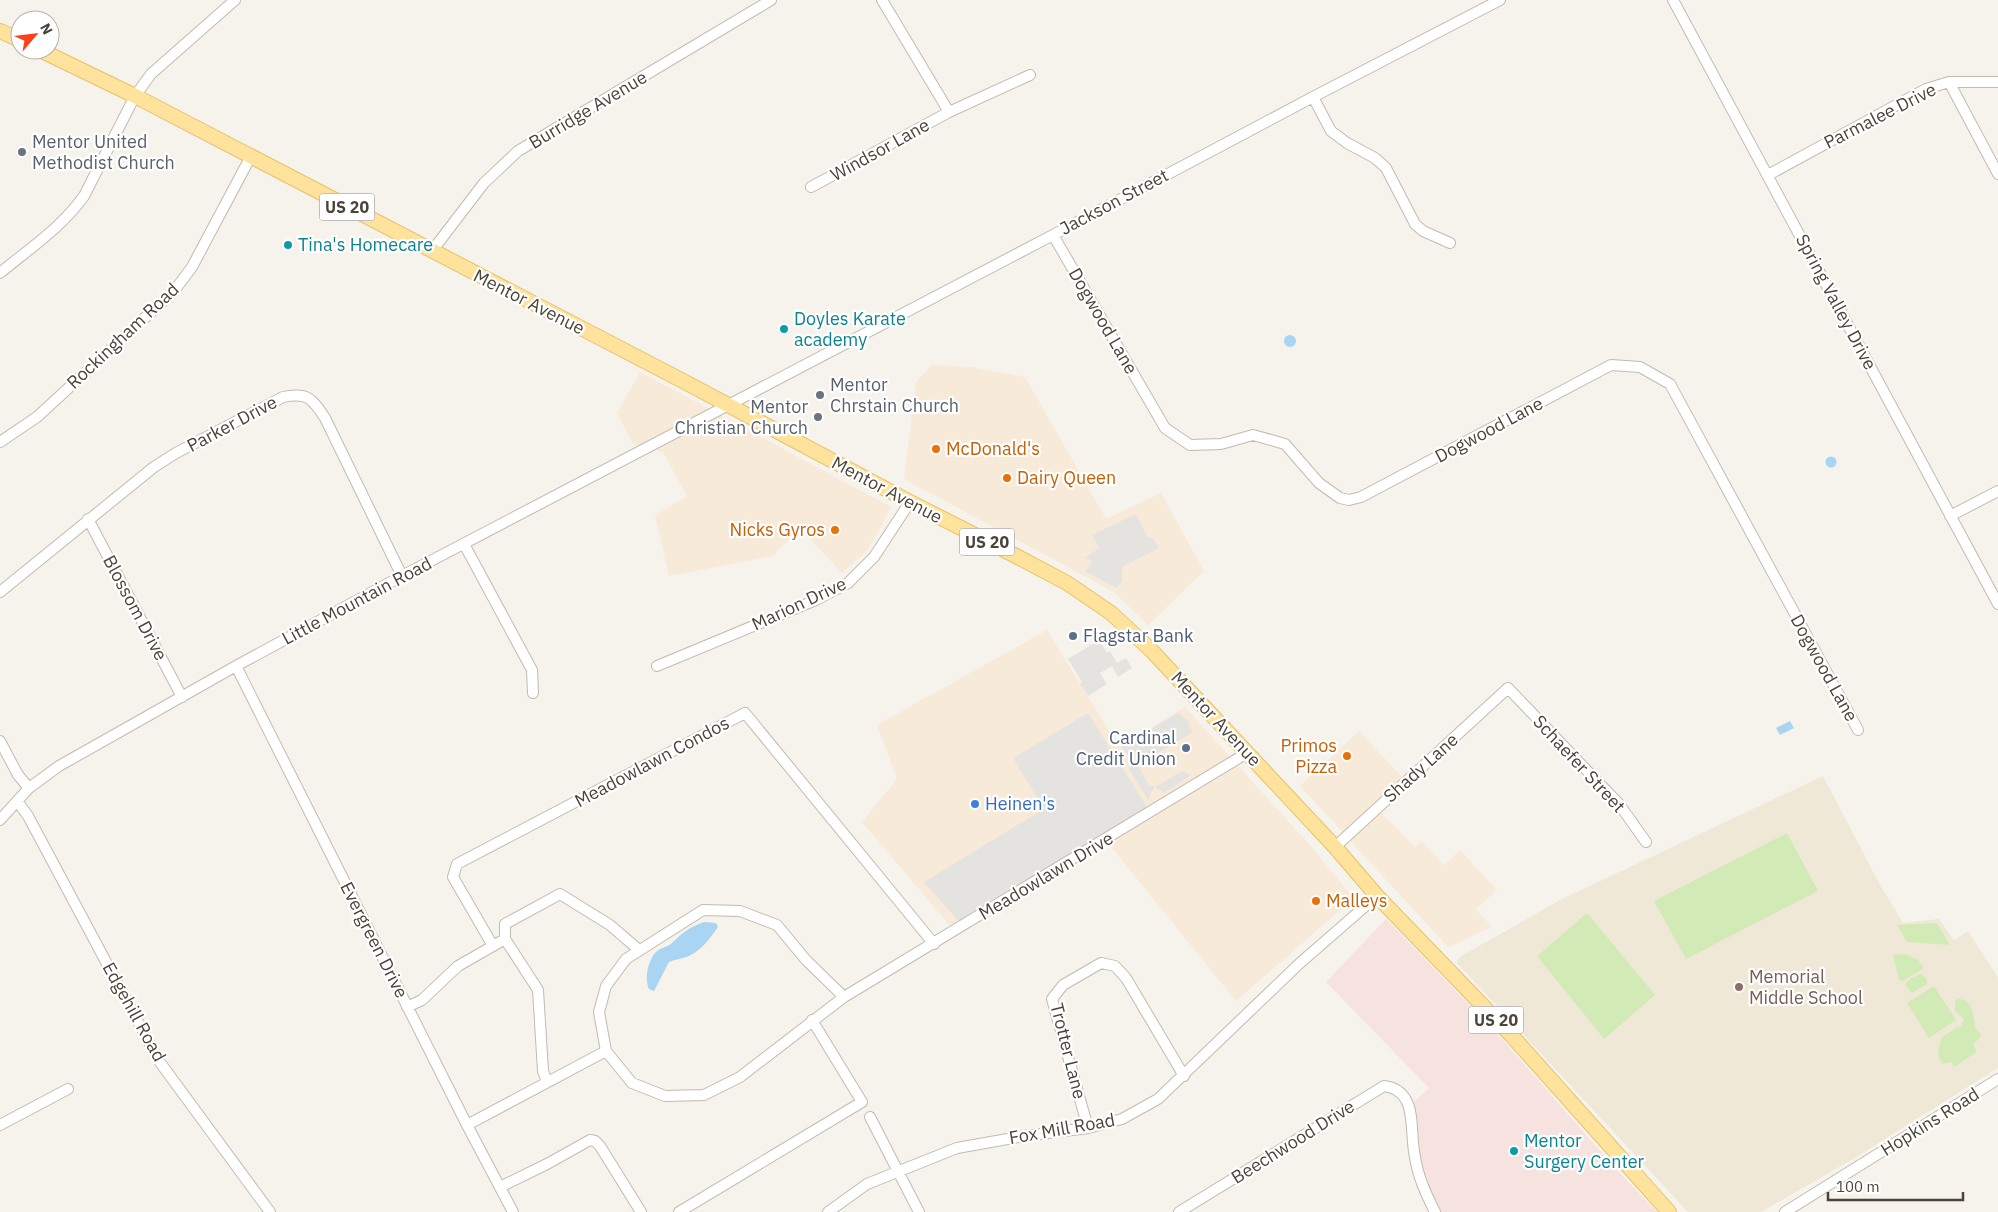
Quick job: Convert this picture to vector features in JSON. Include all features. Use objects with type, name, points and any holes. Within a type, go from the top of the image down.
[{"type":"main road","name":"Mentor Avenue","points":[[60,60],[135,96],[729,405],[1067,583],[1111,613],[1136,634],[1335,847],[1377,896],[1511,1035],[1669,1212]]},
{"type":"street","points":[[0,273],[60,224],[74,210],[84,196],[135,96],[151,74],[235,0]]},
{"type":"street","name":"Burridge Avenue","points":[[432,252],[484,183],[518,151],[772,0]]},
{"type":"street","name":"Windsor Lane","points":[[882,0],[949,112]]},
{"type":"street","name":"Jackson Street","points":[[729,405],[1054,235],[1313,96],[1500,0]]},
{"type":"street","name":"Spring Valley Drive","points":[[1673,0],[1998,604]]},
{"type":"street","name":"Windsor Lane","points":[[811,187],[949,112],[1030,75]]},
{"type":"street","points":[[1949,82],[1998,174]]},
{"type":"street","name":"Parmalee Drive","points":[[1768,175],[1926,89],[1949,82],[1998,82]]},
{"type":"street","points":[[1313,96],[1331,131],[1347,143],[1375,158],[1386,168],[1415,224],[1423,231],[1450,243]]},
{"type":"street","name":"Rockingham Road","points":[[0,442],[37,417],[174,292],[192,268],[251,156]]},
{"type":"street","name":"Dogwood Lane","points":[[1054,235],[1165,428],[1190,445],[1221,444],[1253,435],[1285,444],[1319,483],[1340,498],[1349,500],[1361,497],[1611,365],[1640,367],[1670,384],[1858,730]]},
{"type":"street","name":"Parker Drive","points":[[0,592],[154,467],[176,453],[283,396],[297,394],[307,396],[314,401],[325,418],[402,576]]},
{"type":"street","name":"Little Mountain Road","points":[[0,820],[29,788],[59,766],[236,666],[402,576],[729,405]]},
{"type":"street","points":[[1950,516],[1998,490]]},
{"type":"street","name":"Marion Drive","points":[[657,666],[807,604],[848,582],[862,571],[879,551],[910,502]]},
{"type":"street","name":"Blossom Drive","points":[[88,519],[182,697]]},
{"type":"street","points":[[464,544],[532,670],[533,693]]},
{"type":"street","name":"Evergreen Drive","points":[[236,666],[467,1125],[513,1212]]},
{"type":"street","name":"Schaefer Street","points":[[1508,688],[1619,804],[1646,842]]},
{"type":"street","name":"Shady Lane","points":[[1335,847],[1508,688]]},
{"type":"street","name":"Meadowlawn Condos","points":[[493,946],[453,877],[458,864],[745,713],[934,944]]},
{"type":"street","points":[[0,741],[18,774],[29,788]]},
{"type":"street","name":"Meadowlawn Drive","points":[[844,997],[806,960],[777,925],[740,911],[703,910],[626,959],[606,986],[599,1012],[606,1050],[632,1083],[664,1096],[704,1095],[740,1077],[844,997],[1247,753]]},
{"type":"street","name":"Edgehill Road","points":[[17,801],[28,816],[160,1061],[270,1212]]},
{"type":"street","points":[[548,1082],[543,1071],[538,990],[505,939],[505,924],[560,894],[610,925],[639,950]]},
{"type":"street","name":"Fox Mill Road","points":[[828,1212],[867,1184],[958,1148],[1088,1128],[1122,1119],[1141,1110],[1158,1099],[1184,1076],[1300,963],[1377,896]]},
{"type":"street","points":[[408,1007],[422,1000],[458,966],[505,939]]},
{"type":"street","name":"Trotter Lane","points":[[1088,1128],[1052,999],[1063,985],[1101,963],[1115,966],[1126,978],[1155,1024],[1184,1076]]},
{"type":"street","points":[[679,1212],[862,1102],[812,1020]]},
{"type":"street","points":[[467,1125],[606,1050]]},
{"type":"street","name":"Hopkins Road","points":[[1785,1212],[1998,1079]]},
{"type":"street","name":"Beechwood Drive","points":[[1179,1212],[1378,1088],[1391,1087],[1400,1091],[1410,1106],[1412,1142],[1419,1176],[1435,1212]]},
{"type":"street","points":[[0,1125],[68,1089]]},
{"type":"street","points":[[870,1117],[919,1212]]},
{"type":"street","points":[[500,1187],[548,1164],[590,1140],[595,1141],[600,1146],[641,1212]]},
{"type":"shaded area","points":[[932,365],[971,367],[1025,377],[1106,519],[1161,493],[1204,571],[1148,625],[1114,592],[904,479],[916,382]]},
{"type":"shaded area","points":[[640,372],[891,507],[865,553],[842,573],[800,528],[773,556],[669,576],[655,515],[687,496],[663,452],[633,444],[617,413]]},
{"type":"shaded area","points":[[1136,514],[1148,538],[1152,537],[1159,548],[1122,567],[1122,581],[1117,588],[1086,572],[1092,561],[1085,558],[1099,548],[1092,535]]},
{"type":"shaded area","points":[[1047,630],[1119,747],[1185,707],[1308,843],[1354,898],[1236,1001],[1108,843],[957,934],[862,822],[897,779],[877,725]]},
{"type":"shaded area","points":[[1099,640],[1107,653],[1110,651],[1117,663],[1126,658],[1132,668],[1118,677],[1112,666],[1100,673],[1107,684],[1088,696],[1068,659]]},
{"type":"shaded area","points":[[1088,713],[1150,812],[963,926],[924,882],[1044,809],[1013,758]]},
{"type":"shaded area","points":[[1178,713],[1190,722],[1188,724],[1193,732],[1145,761],[1140,751],[1129,756],[1121,747]]},
{"type":"shaded area","points":[[1359,731],[1403,778],[1374,805],[1415,847],[1422,841],[1444,865],[1460,850],[1497,890],[1476,909],[1492,927],[1448,947],[1300,786]]},
{"type":"shaded area","points":[[1135,760],[1149,785],[1154,786],[1148,800],[1129,769]]},
{"type":"shaded area","points":[[1182,771],[1191,775],[1164,793],[1155,787]]},
{"type":"shaded area","name":"Memorial Middle School","points":[[1823,776],[1879,883],[1903,923],[1939,919],[1954,940],[1968,931],[1998,978],[1998,1068],[1853,1159],[1761,1212],[1688,1212],[1457,961],[1458,958],[1562,899]]},
{"type":"shaded area","points":[[1386,919],[1500,1037],[1617,1170],[1657,1212],[1439,1212],[1423,1174],[1415,1127],[1414,1102],[1429,1088],[1326,982]]},
{"type":"green space","points":[[1787,833],[1818,891],[1686,959],[1654,901]]},
{"type":"green space","points":[[1587,913],[1655,995],[1604,1039],[1537,956]]},
{"type":"green space","points":[[1937,923],[1950,945],[1907,942],[1897,925]]},
{"type":"green space","points":[[1905,954],[1918,960],[1924,968],[1903,981],[1899,980],[1893,955]]},
{"type":"green space","points":[[1921,974],[1927,980],[1927,984],[1912,993],[1905,985],[1911,978]]},
{"type":"green space","points":[[1934,986],[1956,1020],[1929,1038],[1907,1003]]},
{"type":"green space","points":[[1958,999],[1967,1002],[1970,1006],[1976,1030],[1981,1036],[1973,1045],[1977,1052],[1954,1067],[1951,1062],[1943,1064],[1939,1058],[1938,1051],[1942,1037],[1958,1027],[1960,1028],[1964,1019],[1955,1011],[1955,1001]]},
{"type":"water","points":[[1288,335],[1292,335],[1296,341],[1292,347],[1288,347],[1284,343],[1284,339]]},
{"type":"water","points":[[1831,456],[1837,462],[1831,468],[1825,462]]},
{"type":"water","points":[[1790,721],[1794,728],[1780,735],[1776,728]]},
{"type":"water","points":[[704,922],[716,923],[718,927],[698,950],[689,956],[669,962],[654,991],[649,989],[647,980],[648,970],[653,955],[659,949],[671,944],[689,929]]},
{"type":"place","name":"Mentor United Methodist Church","points":[[22,152]]},
{"type":"place","name":"Tina's Homecare","points":[[288,245]]},
{"type":"place","name":"Doyles Karate academy","points":[[784,329]]},
{"type":"place","name":"Mentor Chrstain Church","points":[[820,395]]},
{"type":"place","name":"Mentor Christian Church","points":[[818,417]]},
{"type":"place","name":"McDonald's","points":[[936,449]]},
{"type":"place","name":"Dairy Queen","points":[[1007,478]]},
{"type":"place","name":"Nicks Gyros","points":[[835,530]]},
{"type":"place","name":"Flagstar Bank","points":[[1073,636]]},
{"type":"place","name":"Cardinal Credit Union","points":[[1186,748]]},
{"type":"place","name":"Primos Pizza","points":[[1347,756]]},
{"type":"place","name":"Heinen's","points":[[975,804]]},
{"type":"place","name":"Malleys","points":[[1316,901]]},
{"type":"place","name":"Memorial Middle School","points":[[1739,987]]},
{"type":"place","name":"Mentor Surgery Center","points":[[1514,1151]]}]
